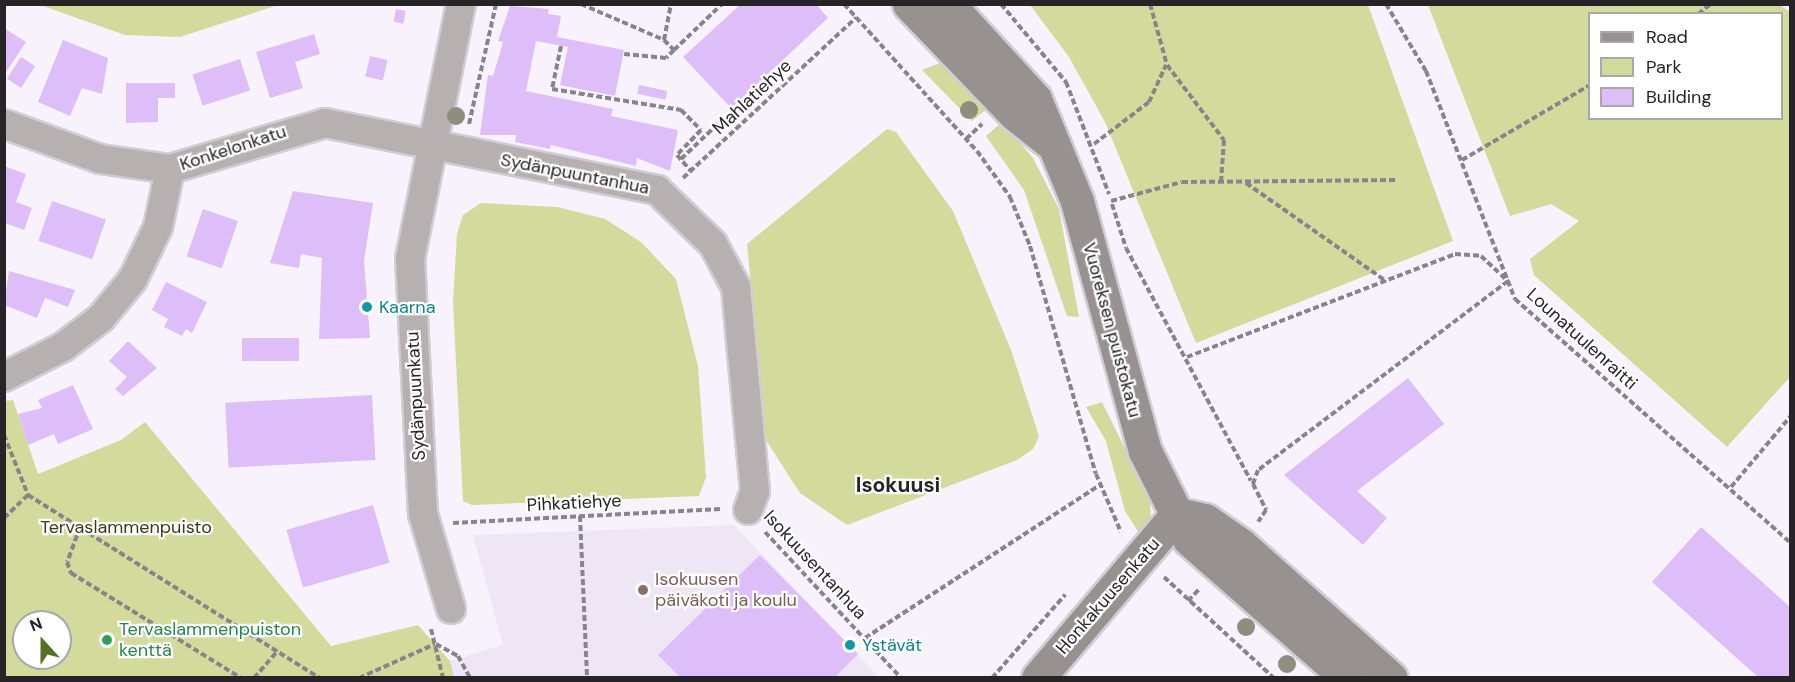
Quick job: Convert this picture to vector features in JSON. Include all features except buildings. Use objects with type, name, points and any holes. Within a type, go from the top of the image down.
[{"type":"main road","name":"Vuoreksen puistokatu","points":[[909,4],[1015,114],[1051,143]]},
{"type":"main road","name":"Vuoreksen puistokatu","points":[[948,4],[1035,99],[1051,143],[1077,201],[1145,451],[1189,539],[1347,678]]},
{"type":"main road","points":[[1177,514],[1205,520],[1241,545],[1391,678]]},
{"type":"main road","name":"Honkakuusenkatu","points":[[1038,678],[1177,514]]},
{"type":"street","name":"Sydänpuunkatu","points":[[451,609],[427,531],[410,259],[461,4]]},
{"type":"street","name":"Konkelonkatu","points":[[4,124],[100,159],[170,169],[325,123],[431,145]]},
{"type":"street","name":"Sydänpuuntanhua","points":[[431,145],[647,186],[665,195],[713,244],[736,287],[755,491],[748,510]]},
{"type":"street","points":[[4,376],[63,347],[101,318],[133,279],[158,227],[170,169]]},
{"type":"path","points":[[463,152],[496,4]]},
{"type":"path","points":[[581,4],[664,40],[674,50]]},
{"type":"path","points":[[664,40],[670,4]]},
{"type":"path","points":[[624,54],[666,58],[722,4]]},
{"type":"path","points":[[844,4],[966,139],[1019,215],[1100,485],[1121,532],[1143,556],[1274,678]]},
{"type":"path","points":[[1150,4],[1167,65],[1224,140],[1221,182]]},
{"type":"path","name":"Lounatuulenraitti","points":[[1386,4],[1423,64],[1515,299],[1791,542]]},
{"type":"path","name":"Mahlatiehye","points":[[665,195],[856,18]]},
{"type":"path","points":[[561,46],[552,89],[681,110],[701,130],[677,155],[692,171]]},
{"type":"path","points":[[1094,144],[1149,102],[1167,65]]},
{"type":"path","points":[[1462,160],[1588,86]]},
{"type":"path","points":[[681,159],[723,119]]},
{"type":"path","points":[[966,139],[987,120]]},
{"type":"path","points":[[1111,201],[1166,184],[1398,180]]},
{"type":"path","points":[[1245,183],[1386,281]]},
{"type":"path","points":[[1241,545],[1266,510],[1187,357],[1386,281],[1468,253],[1481,256],[1508,281],[1258,470],[1253,484]]},
{"type":"path","points":[[1731,488],[1791,417]]},
{"type":"path","points":[[4,435],[28,495],[321,678]]},
{"type":"path","points":[[865,638],[1100,485]]},
{"type":"path","points":[[4,518],[28,495]]},
{"type":"path","name":"Pihkatiehye","points":[[427,531],[466,521],[748,510]]},
{"type":"path","name":"Isokuusentanhua","points":[[748,510],[901,678]]},
{"type":"path","points":[[580,516],[587,678]]},
{"type":"path","points":[[80,527],[67,562],[70,573],[242,678]]},
{"type":"path","points":[[1113,540],[1121,532]]},
{"type":"path","points":[[992,678],[1068,592]]},
{"type":"path","points":[[436,644],[461,659],[470,678]]},
{"type":"path","points":[[359,678],[436,644]]},
{"type":"path","points":[[436,644],[443,678]]},
{"type":"path","points":[[254,678],[277,652]]},
{"type":"shaded area","name":"Isokuusen päiväkoti ja koulu","points":[[734,525],[879,677],[454,678],[450,661],[503,645],[473,535]]},
{"type":"green space","points":[[1778,4],[1790,12],[1790,377],[1727,447],[1534,275],[1530,259],[1579,221],[1551,204],[1510,216],[1428,5]]},
{"type":"green space","points":[[40,5],[278,5],[180,37],[125,35]]},
{"type":"green space","points":[[1030,5],[1368,5],[1453,241],[1196,343],[1105,122],[1069,57]]},
{"type":"green space","points":[[943,62],[988,108],[972,121],[922,70]]},
{"type":"green space","points":[[1002,122],[1033,158],[1059,209],[1079,317],[1067,316],[1024,190],[986,136]]},
{"type":"green space","points":[[887,129],[896,132],[953,211],[1011,350],[1039,436],[1033,449],[1017,460],[847,525],[800,493],[766,440],[747,244]]},
{"type":"green space","points":[[481,203],[557,207],[605,219],[641,242],[676,279],[698,366],[706,477],[699,496],[472,505],[463,501],[453,302],[457,234],[463,215]]},
{"type":"green space","name":"Tervaslammenpuisto","points":[[13,400],[38,474],[121,440],[145,422],[331,646],[418,625],[450,661],[454,677],[5,677],[4,401]]},
{"type":"green space","points":[[1102,402],[1150,499],[1151,522],[1142,538],[1125,511],[1106,441],[1086,407]]},
{"type":"place","name":"Kaarna","points":[[367,307]]},
{"type":"place","name":"Isokuusen päiväkoti ja koulu","points":[[643,590]]},
{"type":"place","name":"Tervaslammenpuiston kenttä","points":[[107,640]]},
{"type":"place","name":"Ystävät","points":[[850,645]]},
{"type":"district","name":"Isokuusi","points":[[898,485]]}]
